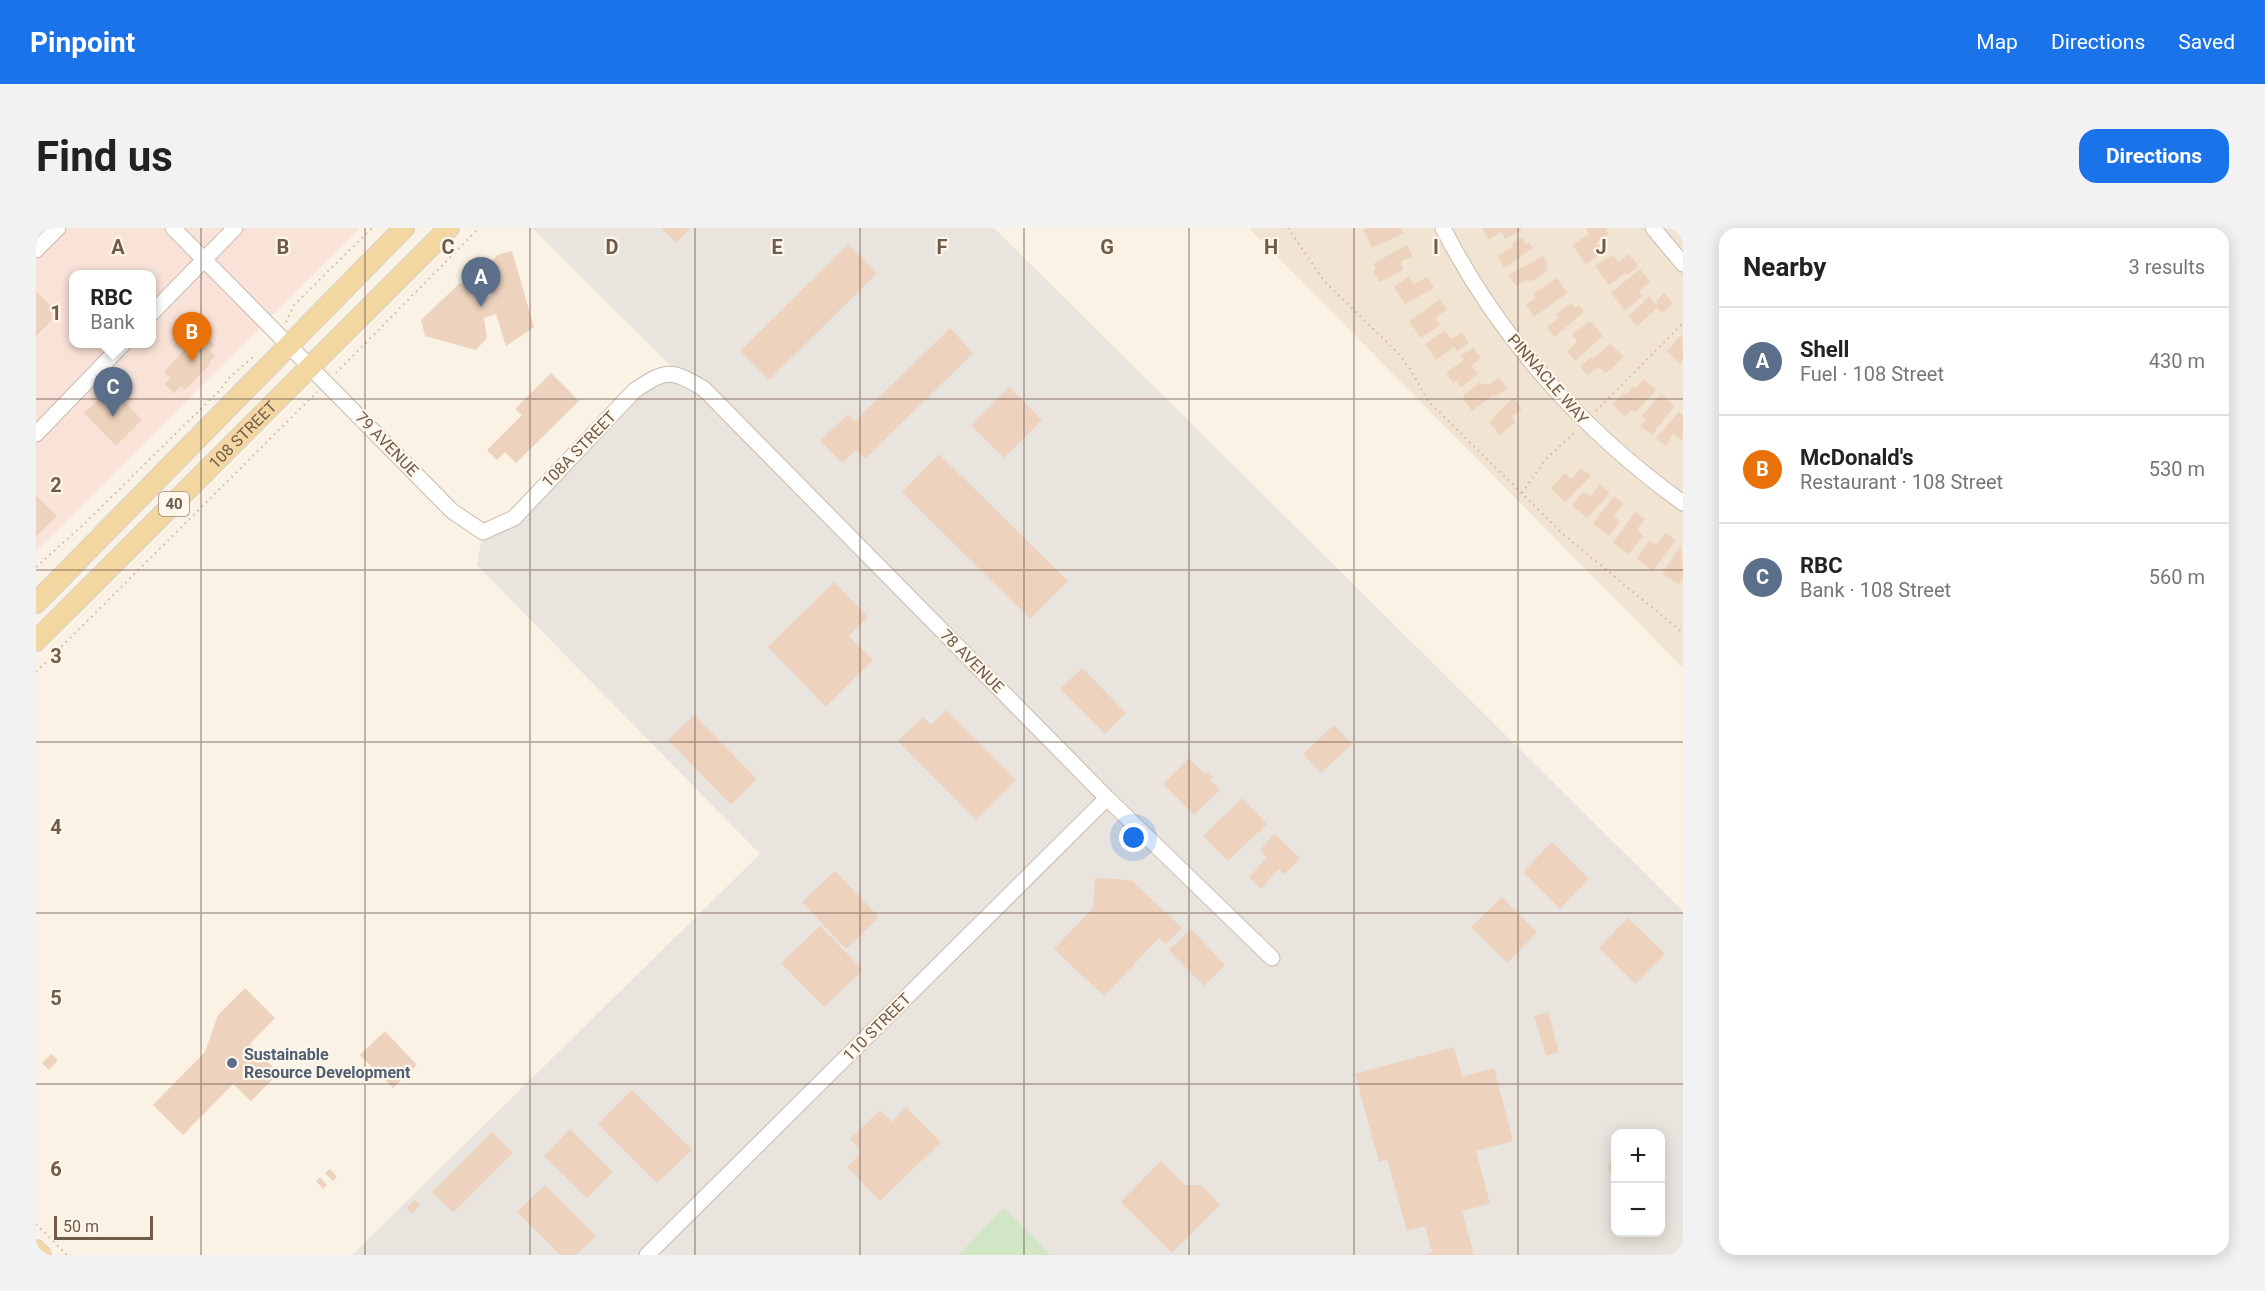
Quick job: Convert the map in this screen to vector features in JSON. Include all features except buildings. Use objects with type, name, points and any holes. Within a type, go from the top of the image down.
[{"type":"main road","name":"108 STREET","points":[[36,603],[284,340],[404,228]]},
{"type":"main road","name":"108 STREET","points":[[36,641],[449,228]]},
{"type":"main road","points":[[36,1250],[41,1255]]},
{"type":"street","points":[[36,250],[58,228]]},
{"type":"street","name":"79 AVENUE","points":[[173,228],[312,366],[452,511],[483,532],[492,528]]},
{"type":"street","points":[[156,309],[235,228]]},
{"type":"street","name":"PINNACLE WAY","points":[[1443,228],[1465,269],[1516,345],[1585,422],[1614,450],[1683,503]]},
{"type":"street","points":[[1653,228],[1683,264]]},
{"type":"street","points":[[36,434],[119,348]]},
{"type":"street","name":"78 AVENUE","points":[[667,375],[680,374],[704,389],[1107,798],[1272,958]]},
{"type":"street","name":"108A STREET","points":[[492,528],[514,518],[634,391],[657,375],[667,375]]},
{"type":"street","name":"110 STREET","points":[[647,1255],[1107,798]]},
{"type":"path","points":[[284,340],[294,305],[372,228]]},
{"type":"path","points":[[36,672],[479,228]]},
{"type":"path","points":[[1288,228],[1324,281],[1398,353],[1428,401],[1564,535],[1683,633]]},
{"type":"path","points":[[1522,493],[1545,460],[1683,323]]},
{"type":"path","points":[[36,567],[85,524],[251,357],[259,355]]},
{"type":"path","points":[[36,1224],[67,1255]]},
{"type":"shaded area","points":[[58,228],[360,228],[36,551],[36,250]]},
{"type":"shaded area","points":[[532,228],[994,228],[1683,911],[1683,1255],[1051,1255],[1004,1209],[958,1255],[352,1255],[760,854],[477,565],[483,532],[514,518],[634,391],[679,374]]},
{"type":"shaded area","points":[[1249,228],[1683,228],[1683,668]]},
{"type":"green space","points":[[1004,1208],[1051,1255],[958,1255]]},
{"type":"place","name":"Shell","points":[[481,307]]},
{"type":"place","name":"McDonald's","points":[[192,362]]},
{"type":"place","name":"RBC","points":[[113,417]]},
{"type":"place","name":"Sustainable Resource Development","points":[[232,1063]]}]
